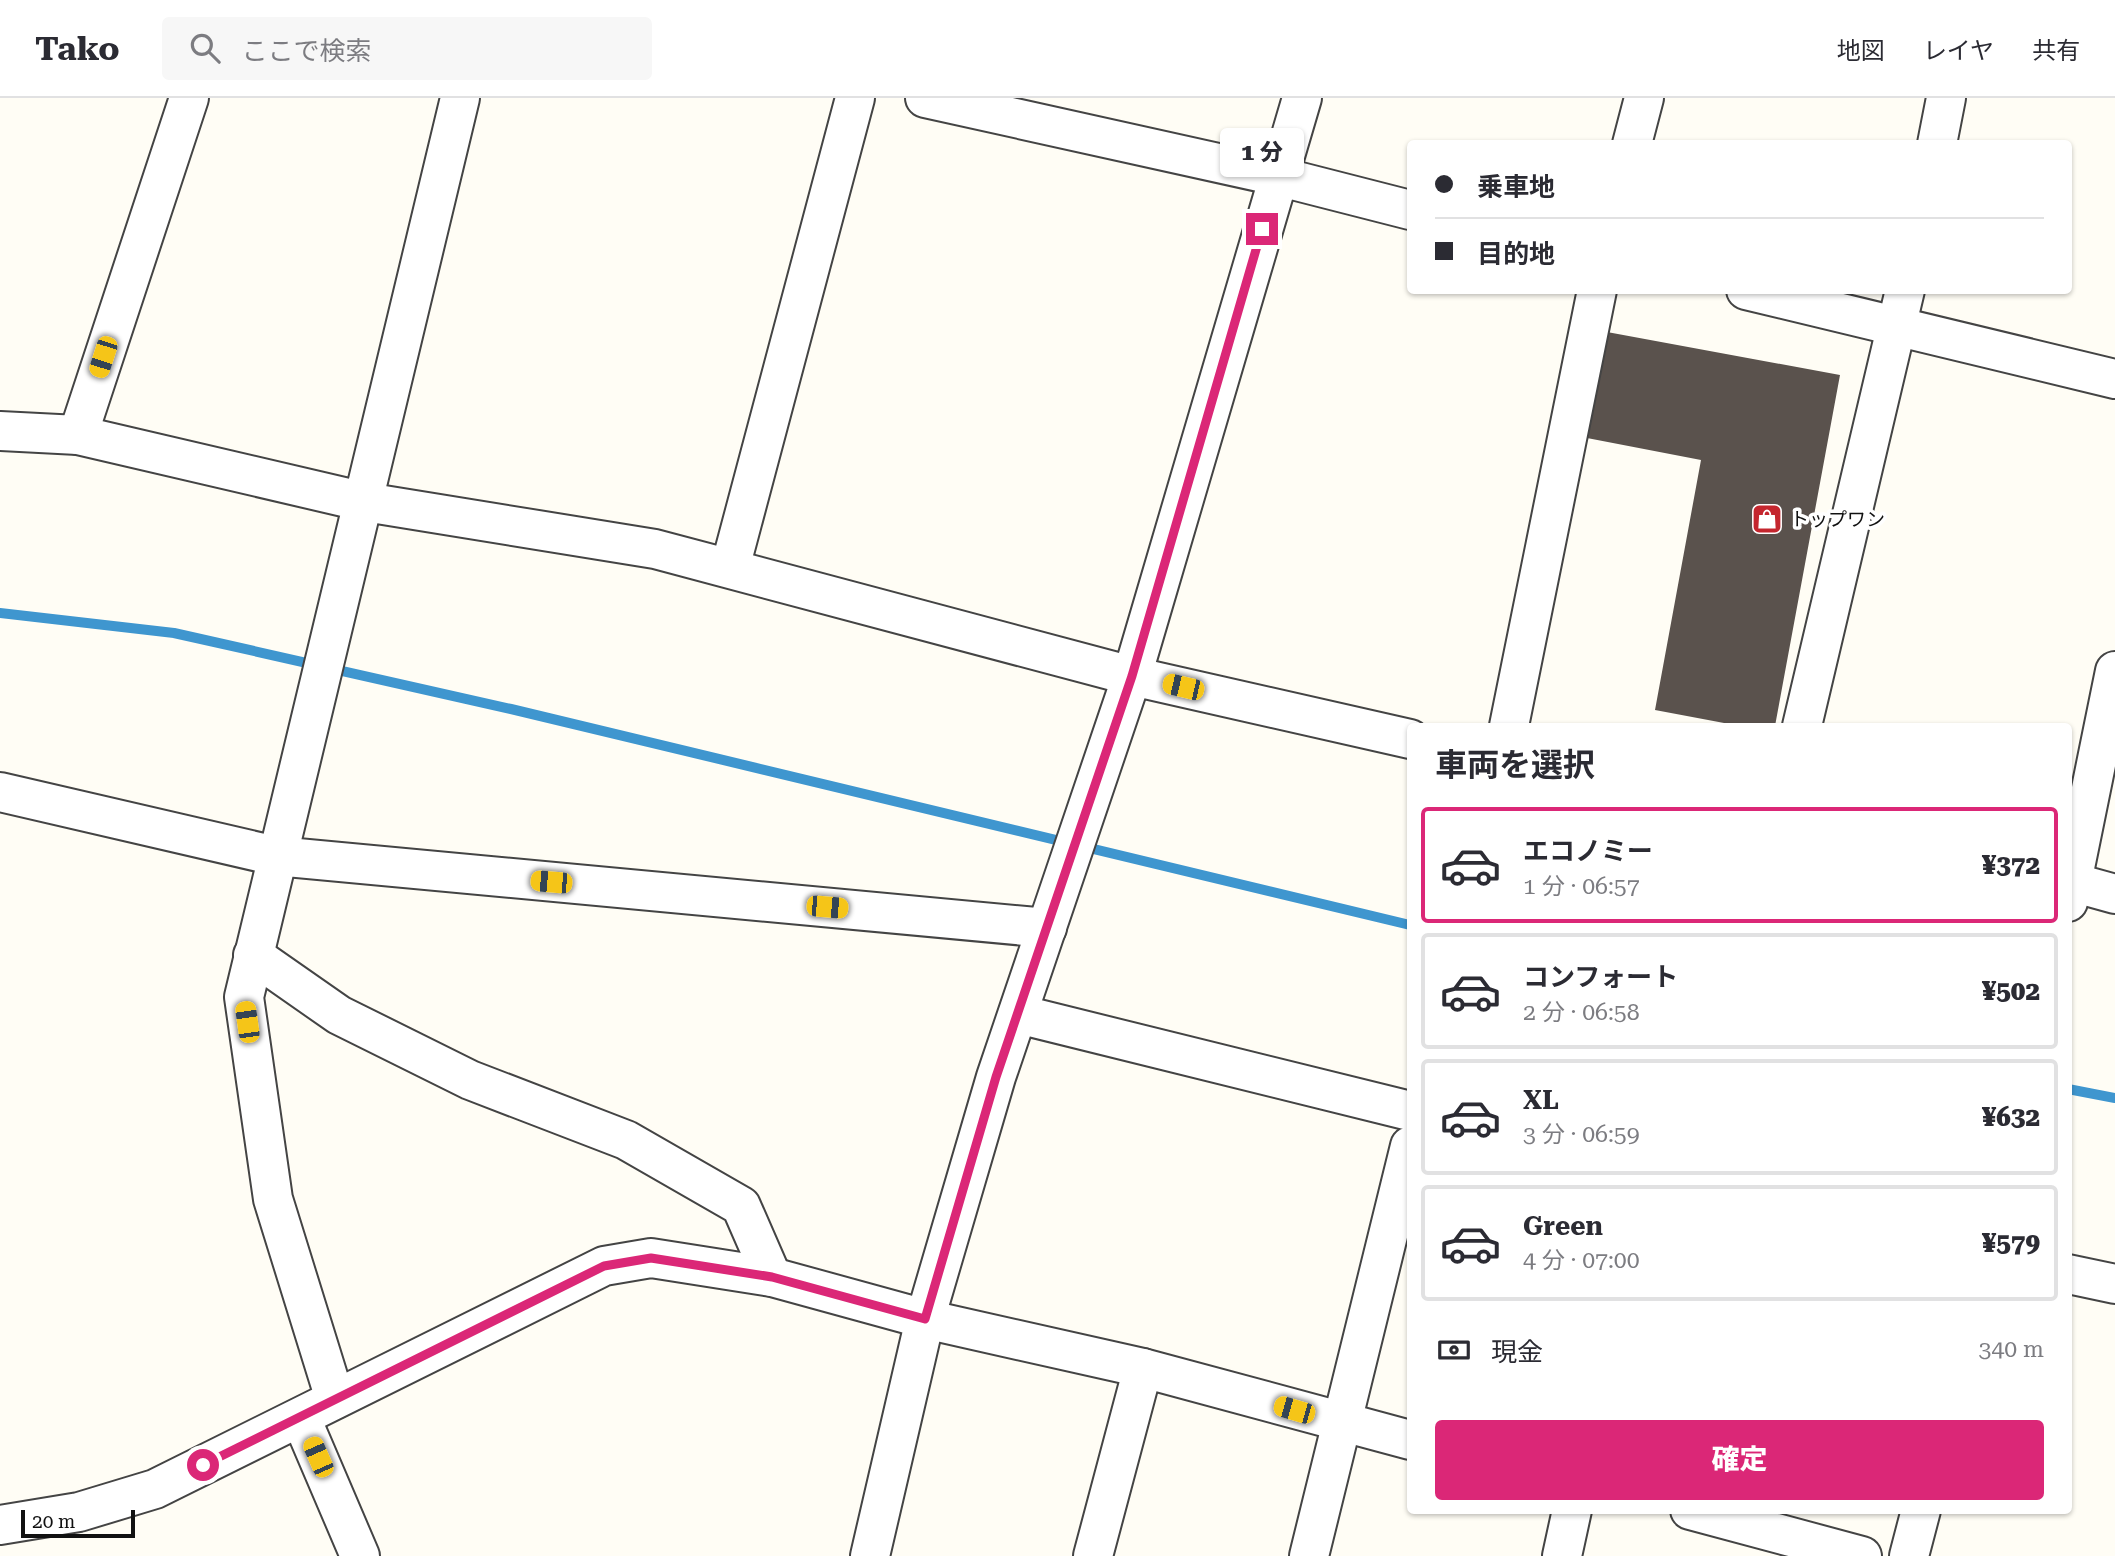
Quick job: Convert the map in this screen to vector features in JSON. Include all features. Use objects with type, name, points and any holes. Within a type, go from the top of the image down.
[{"type":"street","points":[[78,435],[189,98]]},
{"type":"street","points":[[335,1399],[273,1199],[244,997],[460,98]]},
{"type":"street","points":[[730,568],[855,98]]},
{"type":"street","points":[[925,98],[1277,176],[1407,209]]},
{"type":"street","points":[[870,1556],[925,1319],[1017,1014],[1132,676],[1302,98]]},
{"type":"street","points":[[1633,140],[1644,98]]},
{"type":"street","points":[[1938,140],[1946,98]]},
{"type":"street","points":[[1510,723],[1596,294]]},
{"type":"street","points":[[1781,294],[1902,308],[2115,379]]},
{"type":"street","points":[[1803,723],[1902,308]]},
{"type":"street","points":[[0,431],[78,435],[365,502],[654,550],[1132,676],[1407,738]]},
{"type":"street","points":[[2072,878],[2115,671]]},
{"type":"street","points":[[0,792],[276,856],[1047,928]]},
{"type":"street","points":[[2072,888],[2115,894]]},
{"type":"street","points":[[253,955],[339,1015],[470,1080],[626,1140],[741,1206],[772,1277]]},
{"type":"street","points":[[1017,1014],[1407,1110]]},
{"type":"street","points":[[1309,1556],[1344,1424],[1407,1159]]},
{"type":"street","points":[[0,1525],[79,1512],[155,1489],[604,1266],[651,1258],[772,1277],[925,1319],[1143,1368],[1407,1439]]},
{"type":"street","points":[[2072,1275],[2115,1284]]},
{"type":"street","points":[[1093,1556],[1143,1368]]},
{"type":"street","points":[[301,1418],[360,1556]]},
{"type":"street","points":[[1562,1556],[1571,1514]]},
{"type":"street","points":[[1705,1514],[1862,1556]]},
{"type":"street","points":[[1909,1556],[1920,1514]]},
{"type":"building","points":[[1607,332],[1840,375],[1776,723],[1724,723],[1655,710],[1701,460],[1587,438]]},
{"type":"waterway","points":[[0,613],[174,633],[511,709],[1407,924]]},
{"type":"waterway","points":[[2072,1090],[2115,1098]]},
{"type":"place","name":"トップワン","points":[[1767,519]]},
{"type":"route","points":[[203,1465],[604,1266],[651,1258],[772,1277],[925,1319],[996,1077],[1132,676],[1262,229]]}]
